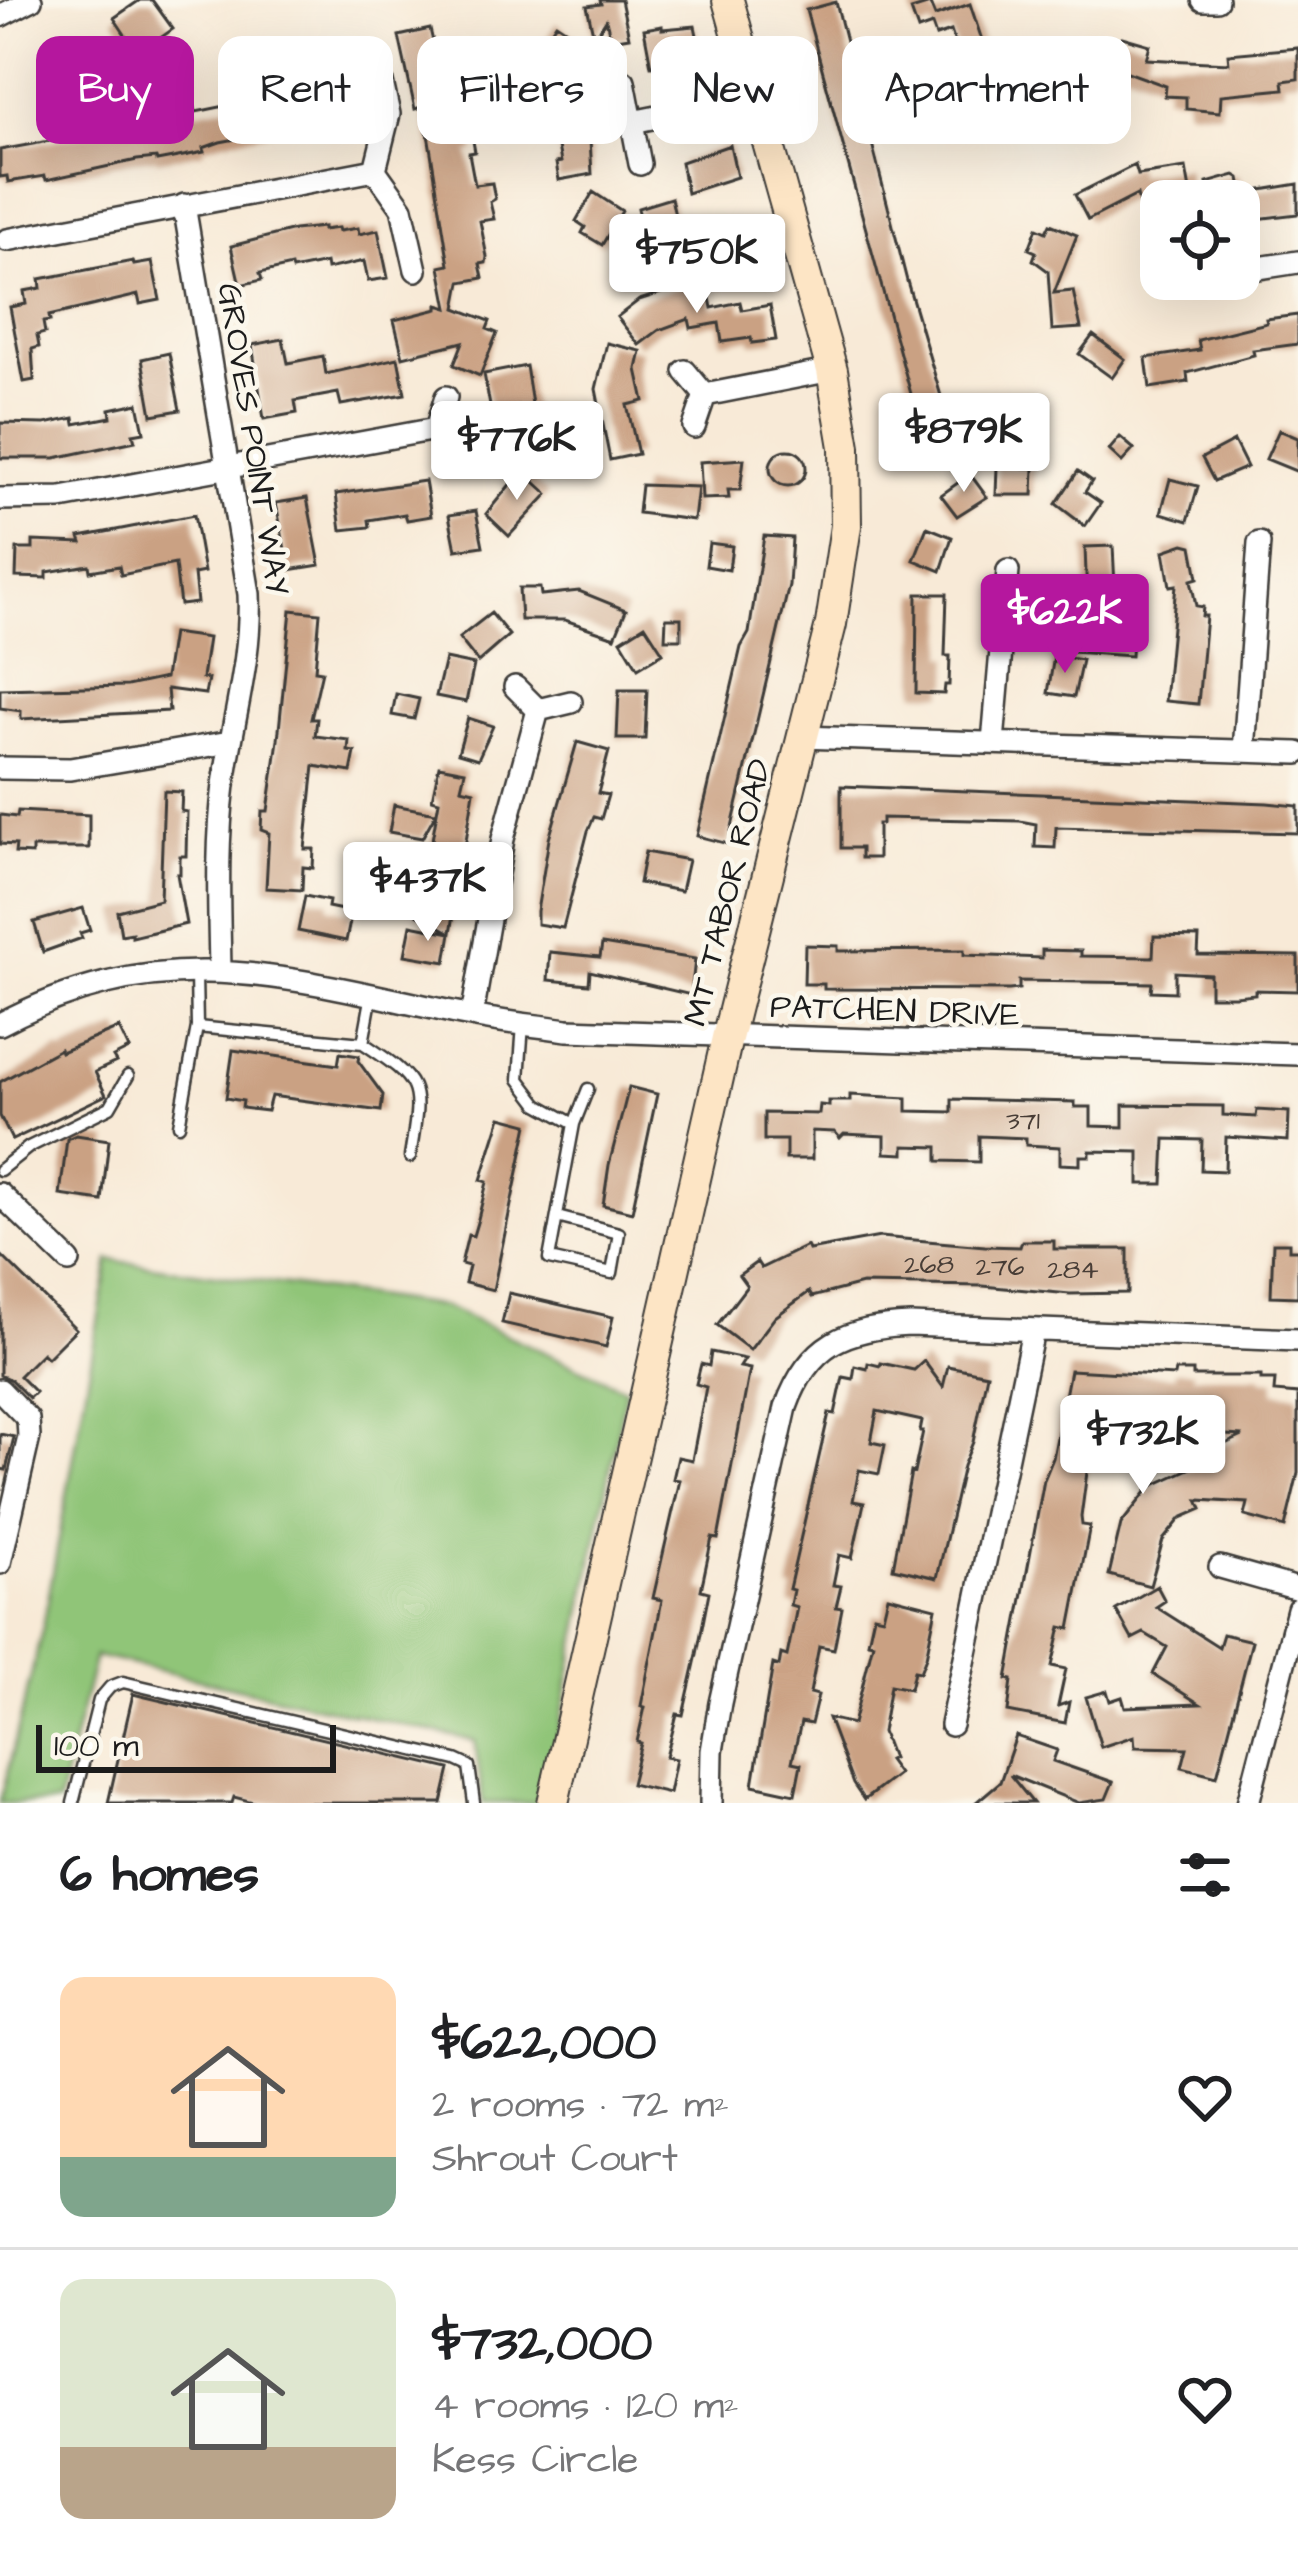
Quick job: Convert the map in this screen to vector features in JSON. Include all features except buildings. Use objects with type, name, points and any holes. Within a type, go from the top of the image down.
[{"type":"street","points":[[0,16],[31,0]]},
{"type":"street","name":"MT TABOR ROAD","points":[[728,0],[739,36]]},
{"type":"street","points":[[1203,0],[1217,0]]},
{"type":"street","points":[[627,96],[640,164]]},
{"type":"street","points":[[632,122],[651,118]]},
{"type":"street","points":[[382,144],[375,170],[402,208],[416,270]]},
{"type":"street","name":"MT TABOR ROAD","points":[[553,1803],[727,1038],[838,590],[846,526],[844,446],[832,370],[770,144]]},
{"type":"street","points":[[2,243],[375,170]]},
{"type":"street","name":"GROVES POINT WAY","points":[[184,205],[250,611],[219,842],[220,970]]},
{"type":"street","points":[[1260,268],[1298,262]]},
{"type":"street","points":[[705,395],[832,370]]},
{"type":"street","points":[[685,371],[705,395]]},
{"type":"street","points":[[694,427],[705,395]]},
{"type":"street","points":[[436,429],[446,397]]},
{"type":"street","points":[[0,499],[61,498],[436,429]]},
{"type":"street","points":[[436,429],[458,455]]},
{"type":"street","points":[[1244,751],[1259,543]]},
{"type":"street","points":[[992,742],[1008,571]]},
{"type":"street","points":[[515,687],[538,710]]},
{"type":"street","points":[[538,710],[572,702]]},
{"type":"street","points":[[472,1016],[502,839],[538,710]]},
{"type":"street","points":[[801,737],[1298,753]]},
{"type":"street","points":[[0,768],[70,769],[230,742]]},
{"type":"street","name":"PATCHEN DRIVE","points":[[0,1024],[80,989],[151,974],[220,970],[300,978],[472,1016],[567,1030],[1298,1054]]},
{"type":"street","points":[[0,1194],[69,1261]]},
{"type":"street","points":[[711,1803],[717,1719],[786,1407],[808,1362],[826,1346],[874,1327],[1298,1340]]},
{"type":"street","points":[[951,1725],[1033,1331]]},
{"type":"street","points":[[0,1390],[28,1419],[29,1437],[0,1563]]},
{"type":"street","points":[[1220,1568],[1298,1589]]},
{"type":"street","points":[[1249,1803],[1298,1609]]},
{"type":"lane","points":[[179,1125],[197,1027],[196,971]]},
{"type":"lane","points":[[363,1043],[372,994]]},
{"type":"lane","points":[[523,1024],[519,1079],[538,1104],[574,1124]]},
{"type":"lane","points":[[197,1027],[363,1043],[414,1084],[419,1099],[410,1157]]},
{"type":"lane","points":[[0,1170],[28,1147],[110,1107],[128,1076]]},
{"type":"lane","points":[[557,1217],[620,1233],[612,1273],[549,1259],[574,1124],[588,1089]]},
{"type":"lane","points":[[73,1803],[99,1700],[110,1687],[124,1682],[456,1760],[469,1766],[474,1803]]},
{"type":"green space","points":[[109,1260],[444,1307],[626,1389],[545,1803],[483,1803],[475,1741],[95,1656],[58,1803],[0,1803],[44,1622]]}]
